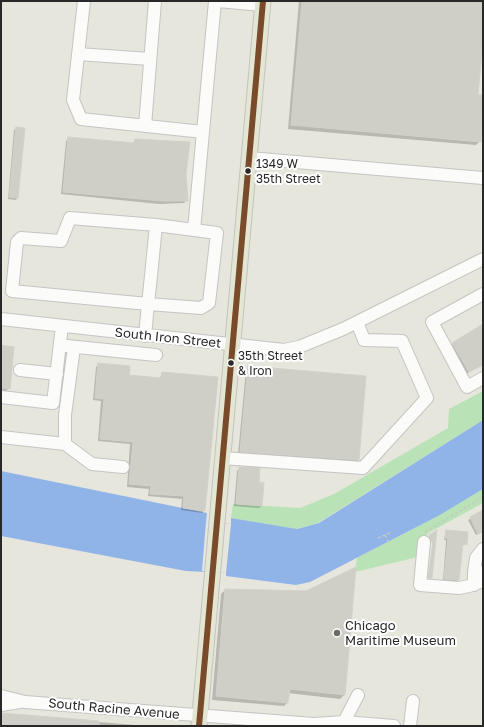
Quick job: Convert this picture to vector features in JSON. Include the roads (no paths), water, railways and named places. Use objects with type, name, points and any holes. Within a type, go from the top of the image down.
[{"type":"main road","points":[[200,721],[262,3]]},
{"type":"street","points":[[84,1],[73,100],[81,118],[203,132]]},
{"type":"street","points":[[145,126],[155,1]]},
{"type":"street","points":[[194,230],[215,1]]},
{"type":"street","points":[[218,1],[262,3]]},
{"type":"street","points":[[78,54],[150,59]]},
{"type":"street","points":[[249,158],[483,178]]},
{"type":"street","points":[[70,218],[156,225],[194,230],[217,234],[210,303],[201,308],[12,291],[17,242],[22,238],[61,241],[70,218]]},
{"type":"street","points":[[146,336],[156,225]]},
{"type":"street","name":"South Iron Street","points":[[1,319],[284,350],[299,347],[357,322],[483,259]]},
{"type":"street","points":[[483,294],[432,322],[467,387],[483,378]]},
{"type":"street","points":[[222,458],[363,468],[427,398],[402,341],[364,340],[357,322]]},
{"type":"street","points":[[1,397],[53,403],[62,326]]},
{"type":"street","points":[[60,345],[156,355]]},
{"type":"street","points":[[66,444],[65,415],[74,347]]},
{"type":"street","points":[[20,370],[56,374]]},
{"type":"street","points":[[1,437],[66,444],[92,464],[123,467]]},
{"type":"street","points":[[424,542],[420,585],[458,588],[474,585],[480,582],[483,572]]},
{"type":"street","points":[[474,585],[476,558],[483,549]]},
{"type":"street","points":[[344,722],[358,695]]},
{"type":"street","name":"South Racine Avenue","points":[[1,696],[25,702],[200,721],[314,724],[344,722],[394,726]]},
{"type":"street","points":[[410,726],[413,701]]},
{"type":"street","name":"South Racine Avenue","points":[[1,705],[25,702]]},
{"type":"water","points":[[483,420],[483,489],[440,515],[310,582],[296,585],[226,576],[226,573],[186,571],[1,536],[1,471],[207,513],[206,522],[231,524],[231,518],[297,529],[319,523]]},
{"type":"place","name":"1349 W 35th Street","points":[[248,171]]},
{"type":"place","name":"35th Street & Iron","points":[[231,363]]},
{"type":"place","name":"Chicago Maritime Museum","points":[[337,633]]}]
